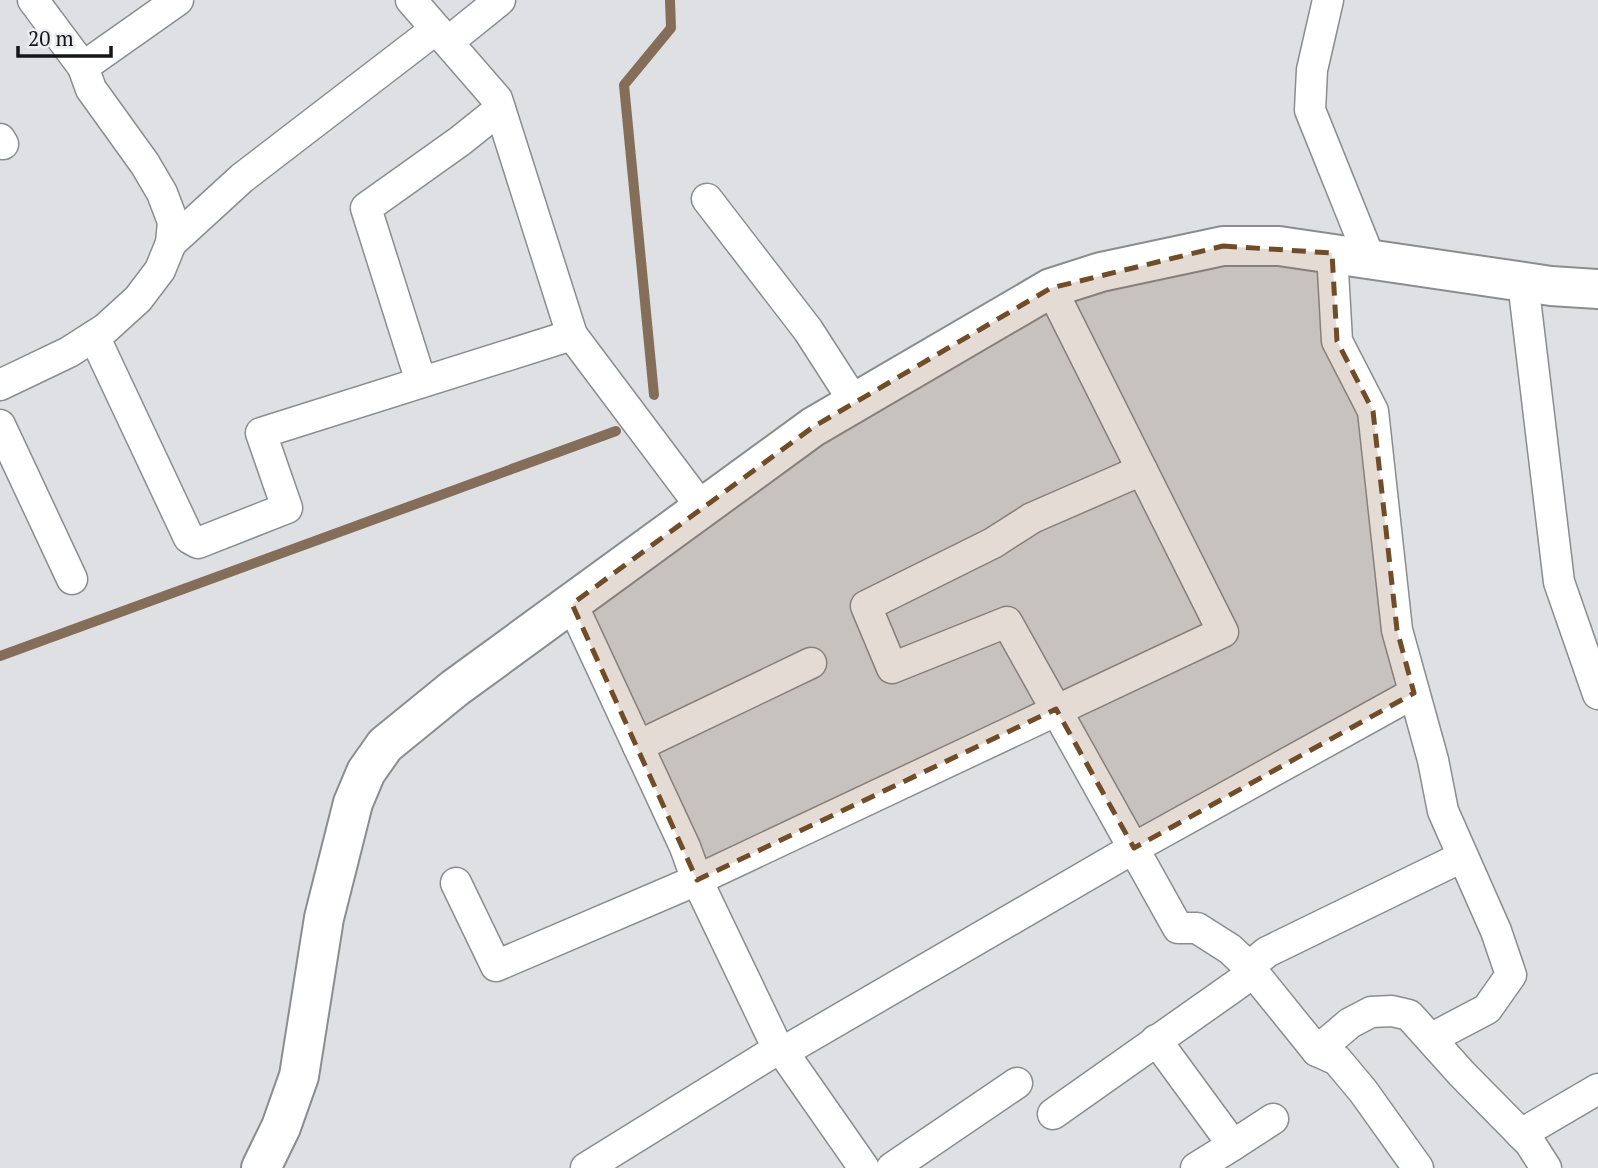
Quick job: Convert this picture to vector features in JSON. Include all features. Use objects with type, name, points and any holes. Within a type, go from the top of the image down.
[{"type":"main road","points":[[261,1168],[281,1127],[299,1076],[324,918],[353,803],[366,772],[385,745],[455,688],[813,427],[1051,288],[1101,272],[1223,246],[1279,246],[1551,286],[1598,289]]},
{"type":"street","points":[[0,385],[94,337],[138,299],[160,270],[171,243],[173,222],[162,193],[145,164],[91,89],[83,67],[33,0]]},
{"type":"street","points":[[83,67],[178,0]]},
{"type":"street","points":[[411,0],[497,99],[572,335],[702,508]]},
{"type":"street","points":[[171,243],[242,178],[442,36],[500,0]]},
{"type":"street","points":[[1328,0],[1312,71],[1310,110],[1370,259]]},
{"type":"street","points":[[421,382],[366,208],[460,141],[500,108]]},
{"type":"street","points":[[707,199],[808,330],[855,403]]},
{"type":"street","points":[[1332,253],[1337,341],[1373,411],[1397,630],[1433,760],[1443,811],[1496,931],[1511,975],[1487,1009],[1432,1038]]},
{"type":"street","points":[[1523,282],[1559,582],[1598,694]]},
{"type":"street","points":[[456,883],[496,967],[697,880],[1223,632],[1051,288]]},
{"type":"street","points":[[94,337],[189,538],[198,543],[287,508],[261,433],[572,335]]},
{"type":"street","points":[[0,425],[72,579]]},
{"type":"street","points":[[1142,470],[1032,518],[993,543],[866,606],[892,668],[1007,622],[1178,928],[1197,929],[1230,949],[1251,970],[1317,1051],[1337,1060],[1363,1091],[1418,1168]]},
{"type":"street","points":[[572,604],[685,847],[697,880],[780,1050],[864,1168]]},
{"type":"street","points":[[638,747],[811,663]]},
{"type":"street","points":[[586,1168],[780,1050],[1134,848],[1414,693]]},
{"type":"street","points":[[1053,1114],[1251,970],[1268,952],[1462,857]]},
{"type":"street","points":[[1317,1051],[1350,1023],[1371,1012],[1392,1011],[1409,1015],[1530,1143],[1546,1168]]},
{"type":"street","points":[[1156,1040],[1233,1145]]},
{"type":"street","points":[[892,1168],[1017,1083]]},
{"type":"street","points":[[1521,1134],[1598,1089]]},
{"type":"street","points":[[1196,1168],[1273,1119]]},
{"type":"highlighted area","points":[[1223,246],[1332,253],[1337,341],[1373,411],[1397,630],[1414,693],[1134,848],[1056,709],[697,880],[572,604],[813,427],[1051,288]]},
{"type":"waterway","points":[[654,395],[624,85],[671,28],[670,0]]},
{"type":"waterway","points":[[0,656],[616,431]]}]
